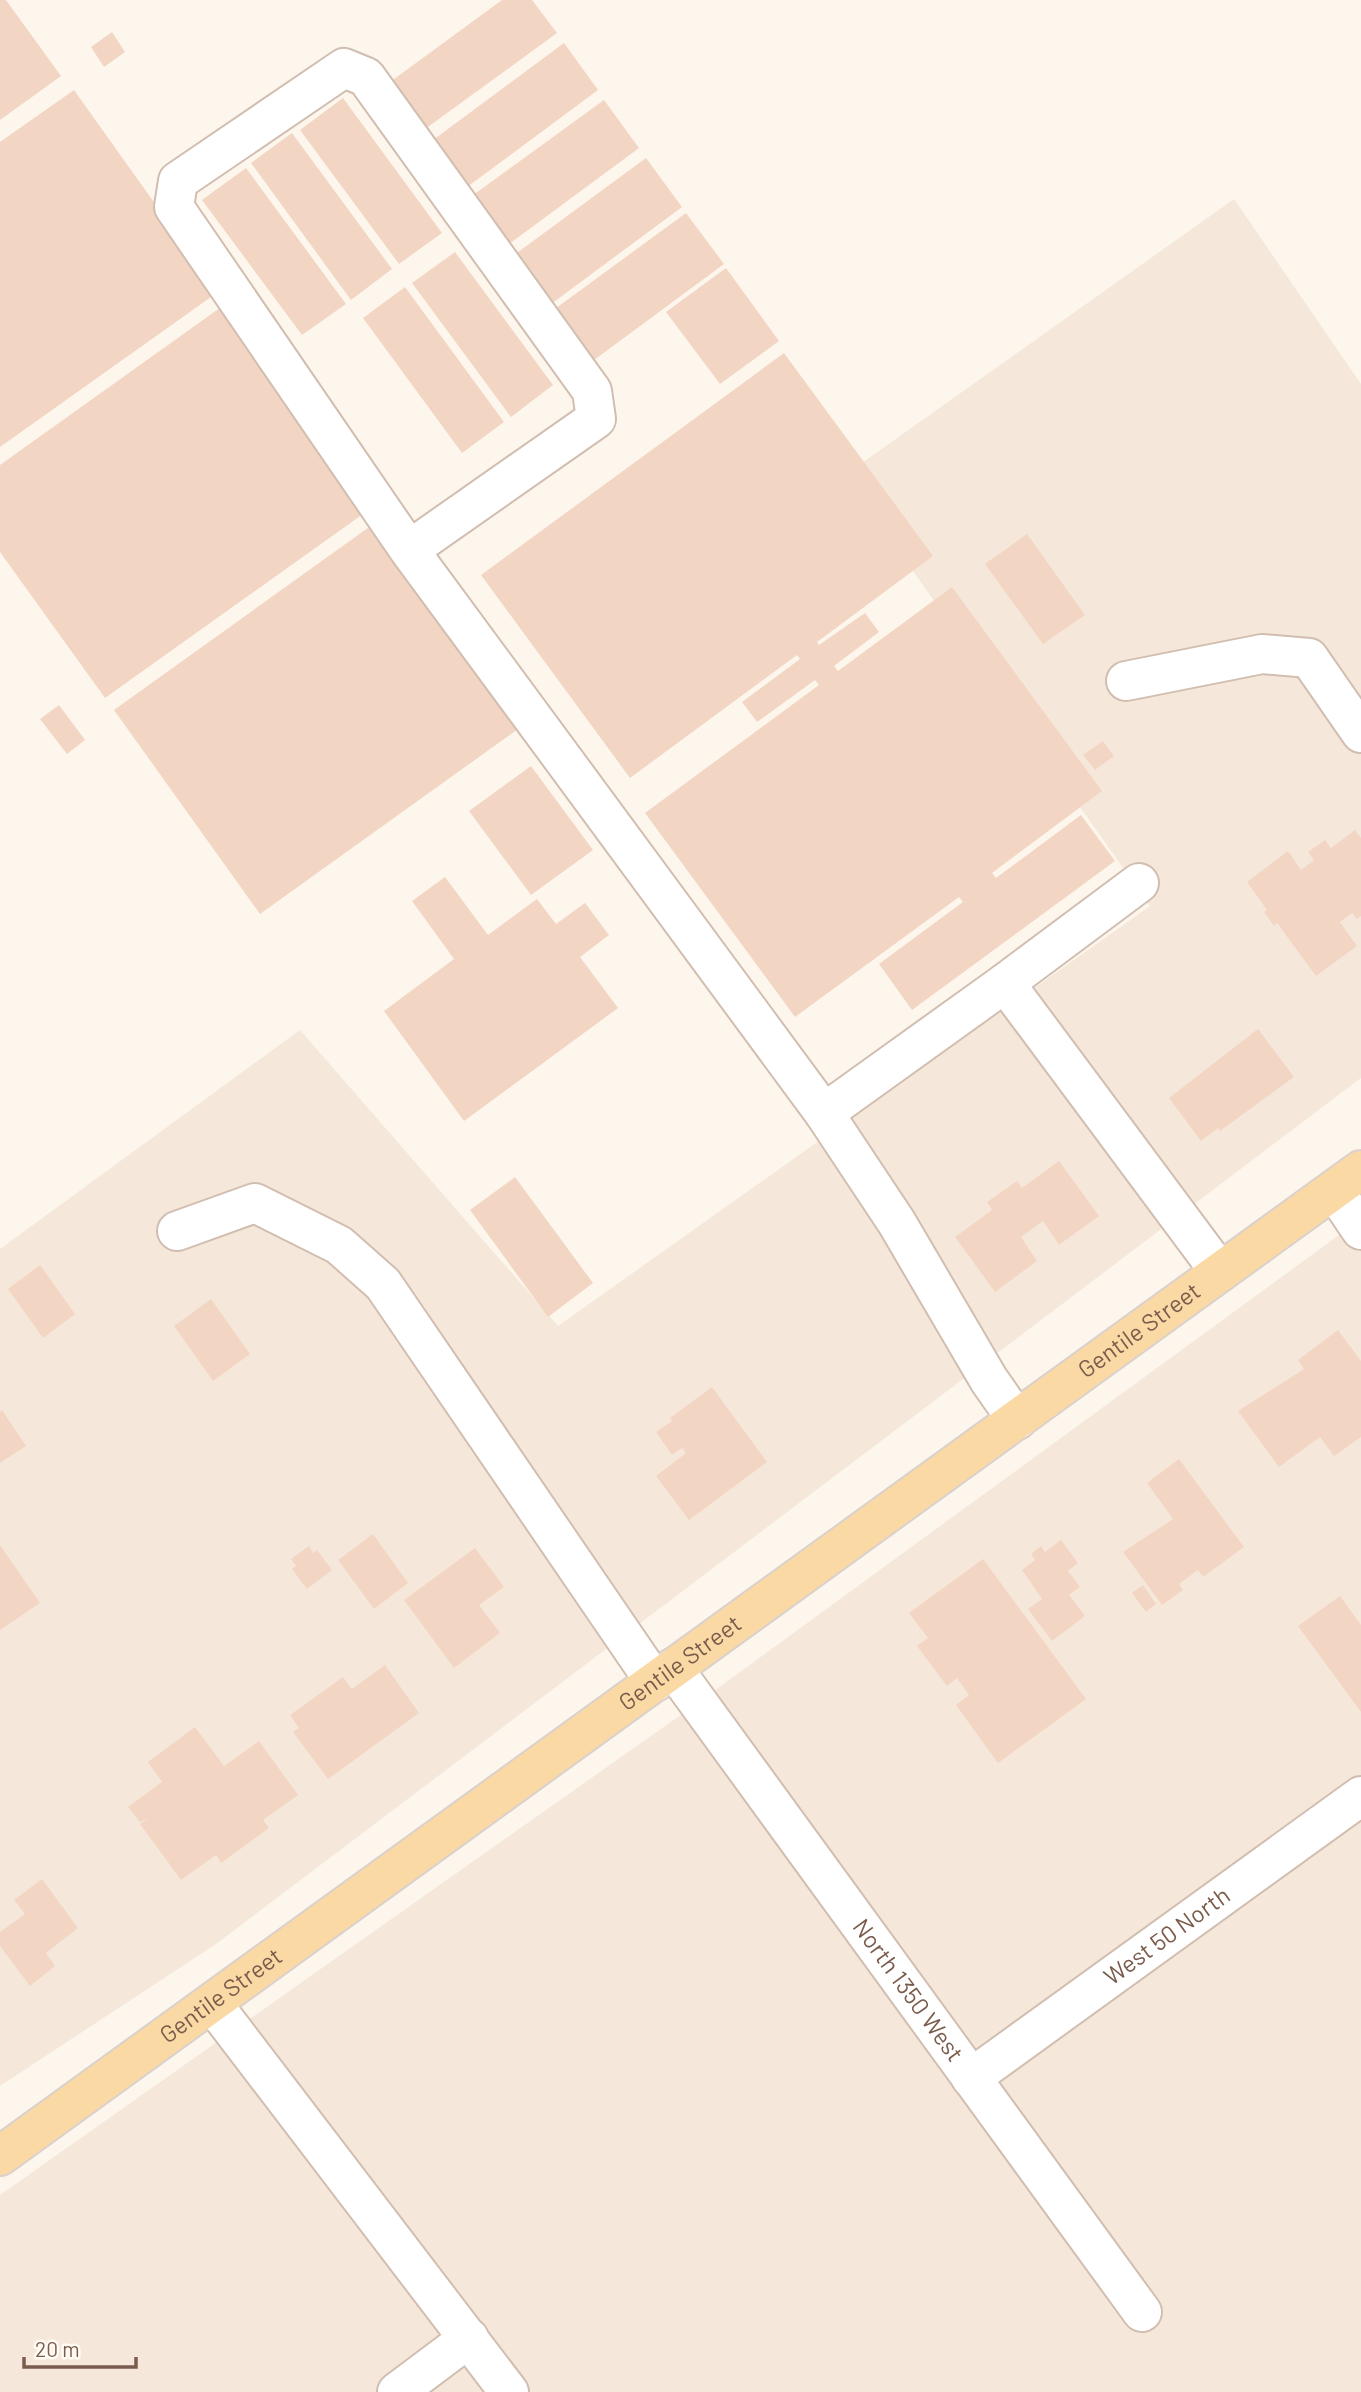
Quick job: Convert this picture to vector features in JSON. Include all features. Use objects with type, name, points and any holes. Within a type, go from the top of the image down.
[{"type":"main road","name":"Gentile Street","points":[[0,2156],[1347,1180]]},
{"type":"street","points":[[409,550],[596,419],[592,391],[366,76],[344,68],[178,181],[174,207],[409,550],[824,1113],[897,1223],[989,1380],[1017,1420]]},
{"type":"street","points":[[1126,681],[1262,654],[1309,658],[1361,733]]},
{"type":"street","points":[[824,1113],[1139,883]]},
{"type":"street","points":[[1005,983],[1220,1272]]},
{"type":"street","points":[[1347,1180],[1361,1230]]},
{"type":"street","name":"North 1350 West","points":[[177,1231],[255,1203],[339,1245],[383,1284],[664,1675],[971,2078],[1142,2312]]},
{"type":"street","name":"West 50 North","points":[[971,2078],[1361,1796]]},
{"type":"street","points":[[212,2003],[509,2392]]},
{"type":"street","points":[[397,2392],[469,2338]]},
{"type":"shaded area","points":[[1234,199],[1361,384],[1361,1078],[216,1944],[0,2086],[0,1249],[300,1030],[558,1326],[1150,906],[845,475]]},
{"type":"shaded area","points":[[1361,1219],[1361,2392],[0,2392],[0,2195],[692,1707]]},
{"type":"building","points":[[0,0],[6,0],[61,76],[0,120]]},
{"type":"building","points":[[502,0],[532,0],[557,33],[421,132],[386,85]]},
{"type":"building","points":[[112,32],[125,52],[104,67],[91,47]]},
{"type":"building","points":[[564,43],[598,90],[463,190],[429,143]]},
{"type":"building","points":[[74,90],[218,292],[0,447],[0,142]]},
{"type":"building","points":[[343,98],[442,233],[399,264],[300,130]]},
{"type":"building","points":[[604,100],[639,148],[505,247],[469,198]]},
{"type":"building","points":[[292,133],[392,269],[351,300],[251,163]]},
{"type":"building","points":[[646,158],[682,207],[547,307],[510,258]]},
{"type":"building","points":[[246,168],[346,304],[302,335],[202,200]]},
{"type":"building","points":[[686,213],[724,264],[590,363],[552,311]]},
{"type":"building","points":[[455,252],[553,385],[511,417],[412,283]]},
{"type":"building","points":[[726,268],[779,341],[720,384],[666,312]]},
{"type":"building","points":[[405,287],[504,422],[462,453],[363,318]]},
{"type":"building","points":[[224,305],[370,509],[105,698],[0,552],[0,465]]},
{"type":"building","points":[[784,353],[933,556],[817,642],[819,645],[865,613],[879,632],[834,666],[838,671],[952,587],[1102,791],[992,873],[996,878],[1081,815],[1115,861],[912,1010],[879,964],[963,902],[959,897],[795,1017],[645,813],[819,685],[815,680],[757,722],[742,702],[800,659],[797,655],[630,778],[481,575]]},
{"type":"building","points":[[379,520],[525,724],[260,914],[114,710]]},
{"type":"building","points":[[1027,534],[1085,615],[1043,644],[985,564]]},
{"type":"building","points":[[59,705],[85,740],[67,754],[40,719]]},
{"type":"building","points":[[1103,741],[1114,756],[1095,770],[1083,755]]},
{"type":"building","points":[[531,766],[593,850],[531,895],[469,811]]},
{"type":"building","points":[[1355,830],[1361,838],[1361,916],[1357,919],[1352,913],[1340,922],[1357,946],[1316,976],[1277,923],[1274,926],[1264,912],[1267,910],[1247,882],[1288,851],[1301,870],[1314,860],[1308,852],[1325,840],[1331,848]]},
{"type":"building","points":[[445,877],[488,935],[537,899],[556,924],[585,903],[609,935],[580,957],[618,1008],[464,1121],[384,1011],[454,959],[412,901]]},
{"type":"building","points":[[1258,1029],[1294,1077],[1220,1131],[1218,1128],[1201,1141],[1169,1098]]},
{"type":"building","points":[[1059,1161],[1099,1216],[1059,1245],[1043,1221],[1021,1237],[1037,1261],[995,1292],[955,1237],[992,1210],[987,1202],[1017,1181],[1022,1188]]},
{"type":"building","points":[[515,1177],[593,1283],[548,1317],[470,1210]]},
{"type":"building","points":[[40,1265],[75,1314],[43,1338],[8,1289]]},
{"type":"building","points":[[211,1299],[250,1354],[213,1381],[174,1326]]},
{"type":"building","points":[[1338,1330],[1361,1361],[1361,1437],[1334,1456],[1320,1437],[1279,1467],[1238,1411],[1304,1369],[1298,1360]]},
{"type":"building","points":[[712,1387],[767,1462],[689,1520],[656,1476],[686,1453],[682,1448],[672,1455],[656,1432],[672,1421],[670,1418]]},
{"type":"building","points":[[2,1410],[26,1446],[0,1463],[0,1412]]},
{"type":"building","points":[[1179,1459],[1244,1547],[1203,1577],[1198,1570],[1179,1584],[1183,1590],[1162,1605],[1123,1552],[1173,1519],[1147,1483]]},
{"type":"building","points":[[373,1534],[408,1583],[374,1609],[338,1560]]},
{"type":"building","points":[[1061,1540],[1078,1563],[1068,1571],[1080,1587],[1069,1595],[1085,1616],[1052,1641],[1028,1609],[1042,1599],[1022,1570],[1035,1560],[1031,1554],[1041,1546],[1045,1552]]},
{"type":"building","points":[[0,1545],[40,1603],[0,1630]]},
{"type":"building","points":[[309,1546],[313,1553],[317,1550],[332,1570],[307,1589],[292,1569],[296,1566],[291,1559]]},
{"type":"building","points":[[475,1548],[504,1587],[479,1605],[500,1633],[454,1668],[404,1600]]},
{"type":"building","points":[[983,1559],[1086,1699],[998,1763],[956,1705],[969,1695],[957,1678],[947,1686],[917,1646],[928,1638],[909,1613]]},
{"type":"building","points":[[1143,1585],[1156,1604],[1146,1612],[1132,1593]]},
{"type":"building","points":[[1340,1596],[1361,1625],[1361,1712],[1298,1626]]},
{"type":"building","points":[[385,1665],[419,1713],[328,1779],[293,1732],[299,1728],[290,1715],[343,1677],[352,1689]]},
{"type":"building","points":[[195,1727],[224,1766],[259,1741],[298,1795],[263,1820],[269,1828],[221,1863],[216,1855],[181,1880],[140,1824],[148,1818],[140,1822],[128,1807],[162,1782],[148,1762]]},
{"type":"building","points":[[42,1879],[78,1928],[46,1953],[55,1966],[30,1986],[0,1946],[0,1932],[25,1914],[14,1900]]}]
